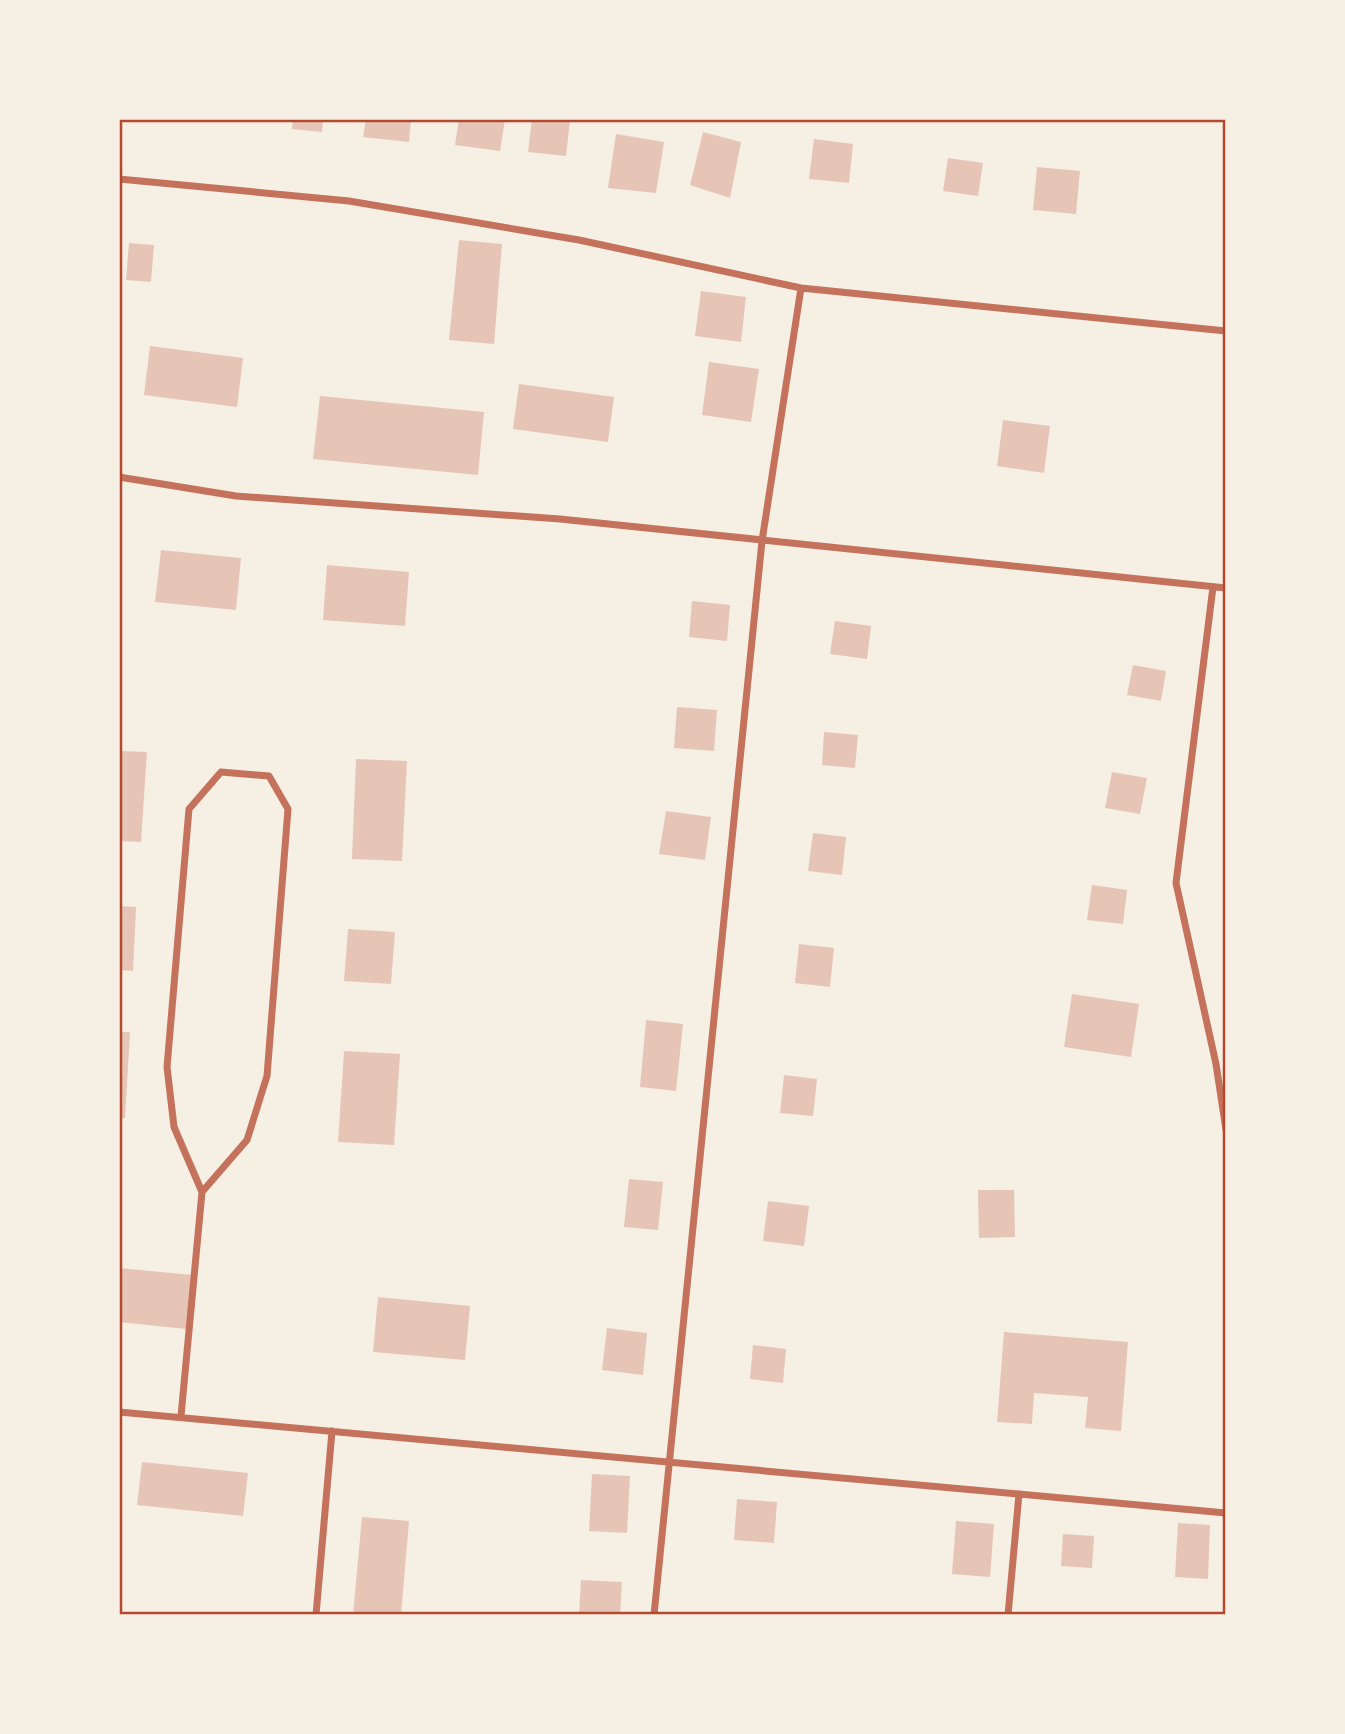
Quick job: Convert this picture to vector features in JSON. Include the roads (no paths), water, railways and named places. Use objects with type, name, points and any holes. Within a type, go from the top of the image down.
[{"type":"street","points":[[119,179],[349,201],[579,240],[801,288],[1226,331]]},
{"type":"street","points":[[654,1615],[762,541],[801,288]]},
{"type":"street","points":[[119,477],[236,496],[560,519],[1226,588]]},
{"type":"street","points":[[1213,587],[1176,883],[1216,1064],[1226,1130]]},
{"type":"street","points":[[181,1416],[202,1192],[174,1127],[167,1067],[189,809],[221,772],[269,776],[288,809],[267,1076],[247,1140],[202,1192]]},
{"type":"street","points":[[119,1412],[1226,1513]]},
{"type":"street","points":[[316,1615],[332,1431]]},
{"type":"street","points":[[1008,1615],[1019,1494]]}]
